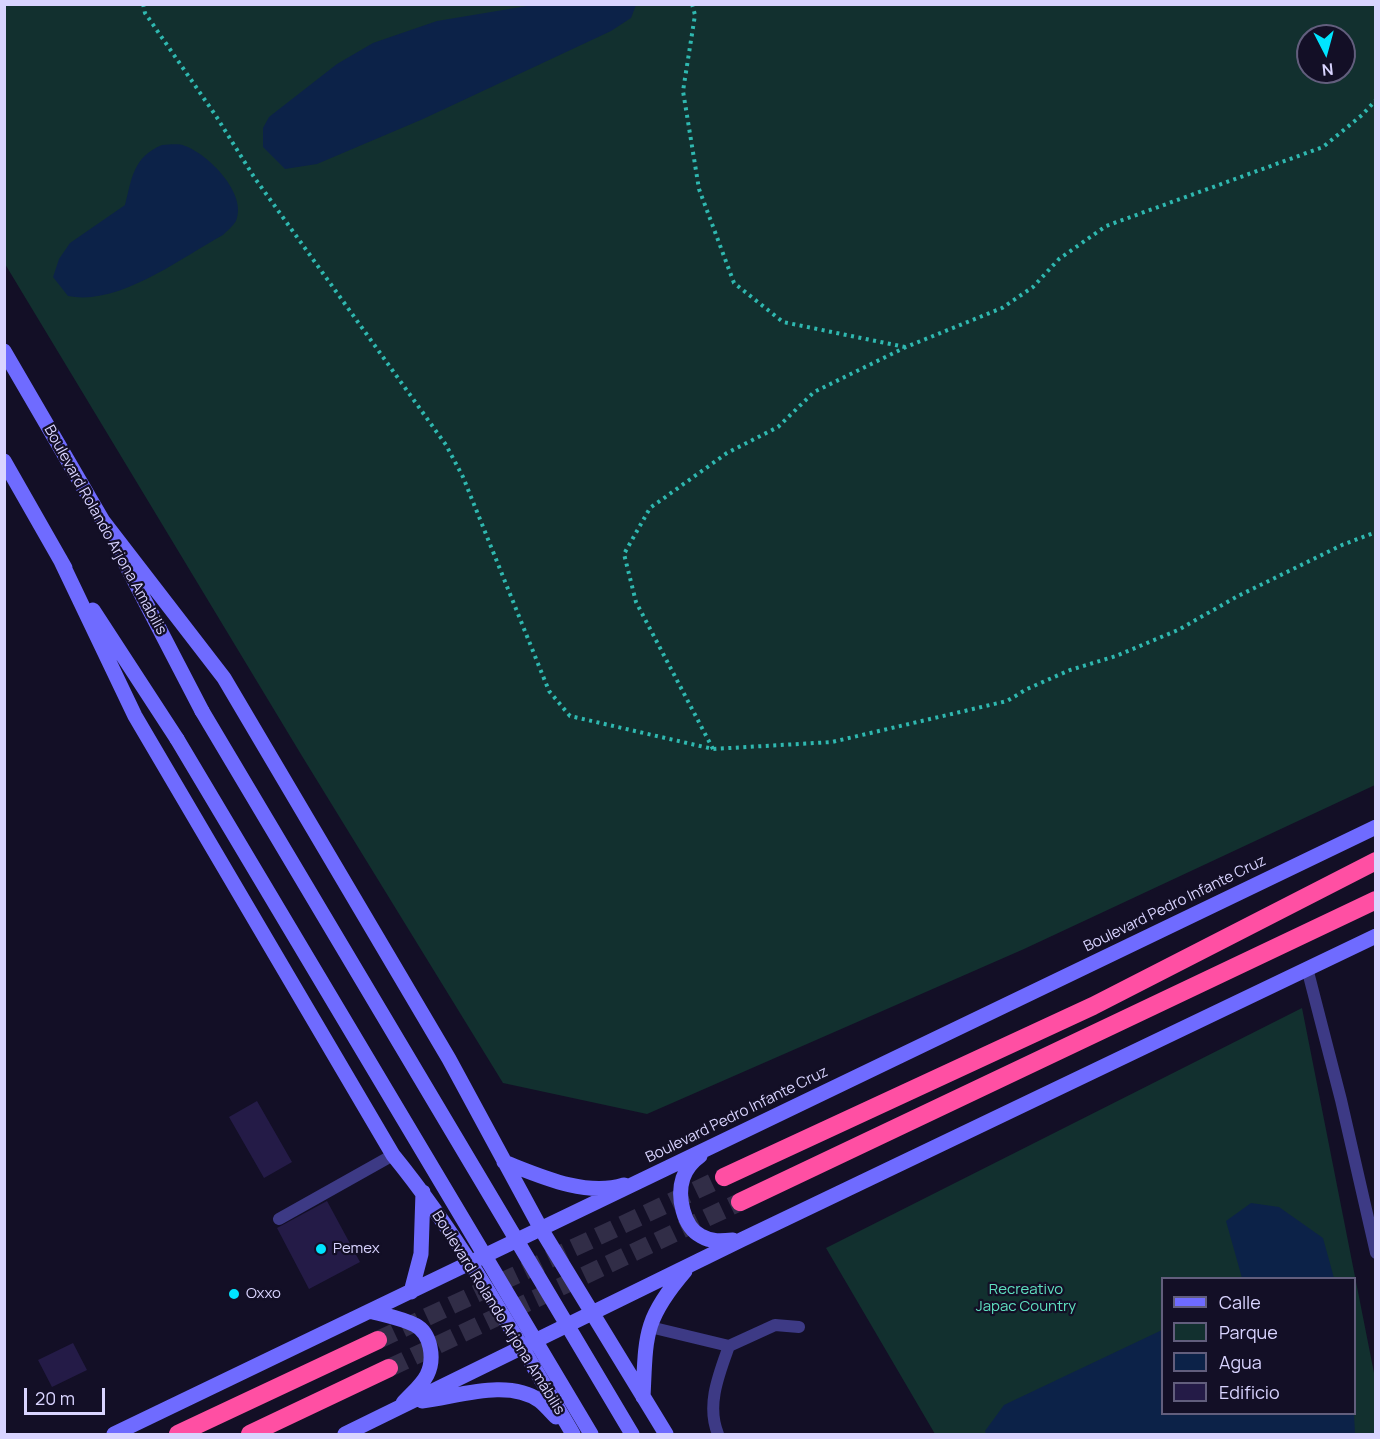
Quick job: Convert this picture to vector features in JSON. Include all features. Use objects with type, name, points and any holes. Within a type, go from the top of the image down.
[{"type":"highway","points":[[724,1177],[1093,1006],[1376,861]]},
{"type":"highway","points":[[740,1202],[1376,900]]},
{"type":"highway","points":[[178,1434],[378,1340]]},
{"type":"highway","points":[[250,1434],[389,1368]]},
{"type":"street","name":"Boulevard Rolando Arjona Amabilis","points":[[4,351],[103,520],[202,711],[632,1434]]},
{"type":"street","points":[[4,461],[60,560],[177,739],[591,1434]]},
{"type":"street","points":[[103,520],[224,678],[443,1048],[541,1229],[666,1434]]},
{"type":"street","name":"Boulevard Rolando Arjona Amábilis","points":[[60,560],[135,716],[393,1155],[423,1192],[470,1263],[572,1433]]},
{"type":"street","name":"Boulevard Pedro Infante Cruz","points":[[114,1434],[1376,827]]},
{"type":"street","points":[[345,1434],[741,1240],[1376,936]]},
{"type":"street","points":[[709,1148],[692,1162],[683,1178],[681,1200],[686,1219],[699,1236],[715,1241],[741,1240]]},
{"type":"street","points":[[504,1162],[546,1179],[592,1188],[620,1187],[652,1176]]},
{"type":"street","points":[[411,1292],[421,1254],[423,1192]]},
{"type":"street","points":[[643,1397],[645,1346],[653,1315],[690,1265]]},
{"type":"street","points":[[370,1311],[416,1325],[425,1334],[430,1346],[431,1358],[427,1376],[405,1405]]},
{"type":"street","points":[[405,1405],[498,1391],[520,1393],[539,1401],[572,1433]]},
{"type":"lane","points":[[1307,968],[1341,1100],[1376,1253]]},
{"type":"lane","points":[[279,1219],[393,1155]]},
{"type":"lane","points":[[650,1327],[729,1346],[775,1326],[787,1324],[799,1327]]},
{"type":"lane","points":[[718,1434],[713,1407],[716,1386],[729,1346]]},
{"type":"path","points":[[143,4],[145,13],[216,116],[254,177],[446,445],[464,477],[549,691],[570,716],[712,749],[832,742],[1007,701],[1027,688],[1070,670],[1116,656],[1178,630],[1248,591],[1342,545],[1376,532]]},
{"type":"path","points":[[692,4],[695,15],[683,91],[699,189],[734,283],[783,322],[906,347]]},
{"type":"path","points":[[712,749],[636,602],[624,554],[650,508],[727,453],[778,427],[814,392],[906,347],[1002,308],[1033,287],[1059,259],[1106,226],[1323,147],[1362,115],[1376,100]]},
{"type":"green space","points":[[5,5],[1375,5],[1375,785],[1024,949],[647,1114],[503,1083],[302,756],[5,264]]},
{"type":"green space","name":"Recreativo Japac Country","points":[[1302,1008],[1355,1277],[1161,1277],[1161,1415],[1356,1415],[1356,1282],[1375,1378],[1375,1434],[935,1434],[826,1248]]},
{"type":"water","points":[[539,4],[636,5],[631,18],[611,31],[423,119],[317,164],[285,169],[263,147],[263,128],[269,117],[337,64],[373,43],[437,21]]},
{"type":"water","points":[[176,144],[194,150],[224,176],[236,199],[238,210],[236,221],[223,235],[128,287],[108,294],[87,297],[68,296],[53,277],[59,259],[70,243],[125,205],[132,177],[139,162],[152,150],[162,145]]},
{"type":"water","points":[[1251,1203],[1279,1207],[1323,1238],[1334,1277],[1242,1277],[1226,1221]]},
{"type":"water","points":[[1161,1330],[1161,1415],[1354,1415],[1355,1434],[986,1434],[985,1431],[1004,1405]]},
{"type":"building","points":[[257,1101],[292,1162],[264,1178],[229,1117]]},
{"type":"building","points":[[327,1201],[360,1262],[309,1289],[277,1228]]},
{"type":"building","points":[[73,1343],[87,1370],[52,1387],[38,1360]]},
{"type":"tunnel","points":[[378,1340],[724,1177]]},
{"type":"tunnel","points":[[389,1368],[740,1202]]},
{"type":"place","name":"Pemex","points":[[321,1249]]},
{"type":"place","name":"Oxxo","points":[[234,1294]]}]
